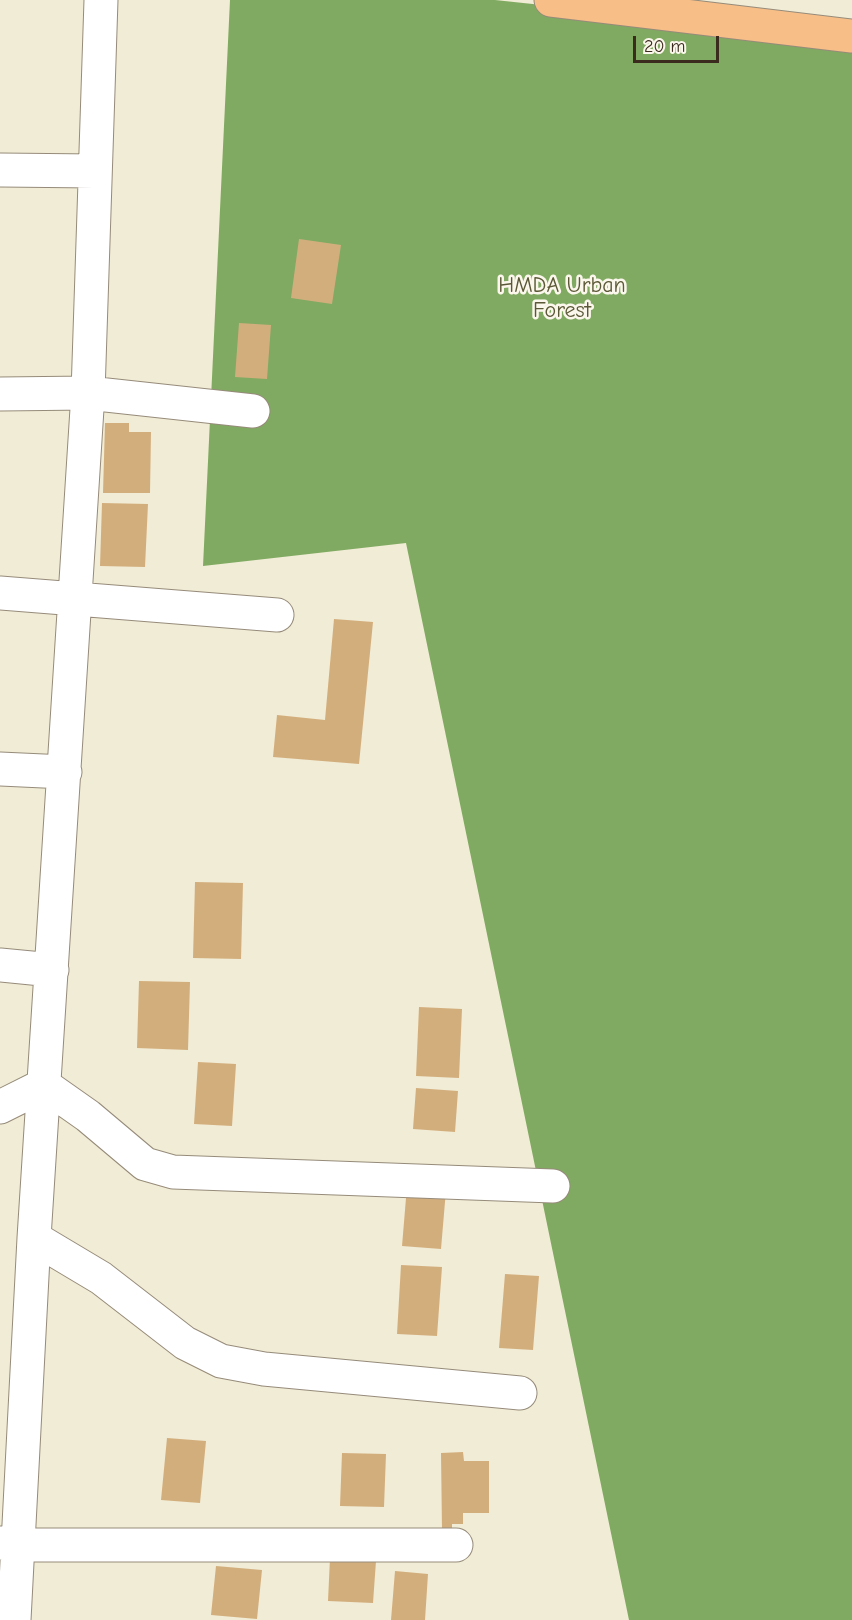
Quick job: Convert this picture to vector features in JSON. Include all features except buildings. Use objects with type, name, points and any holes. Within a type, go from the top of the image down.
[{"type":"main road","points":[[551,0],[852,36]]},
{"type":"street","points":[[14,1620],[10,1544],[34,1238],[88,393],[101,0]]},
{"type":"street","points":[[0,170],[95,171]]},
{"type":"street","points":[[0,394],[88,393],[253,411]]},
{"type":"street","points":[[0,593],[75,597],[277,615]]},
{"type":"street","points":[[0,769],[64,772]]},
{"type":"street","points":[[0,966],[52,970]]},
{"type":"street","points":[[0,1107],[44,1085]]},
{"type":"street","points":[[44,1085],[88,1116],[145,1164],[173,1172],[553,1186]]},
{"type":"street","points":[[34,1238],[101,1278],[185,1343],[221,1361],[264,1369],[520,1393]]},
{"type":"street","points":[[10,1544],[456,1545]]},
{"type":"green space","name":"HMDA Urban Forest","points":[[230,0],[495,0],[852,38],[852,1620],[629,1620],[406,543],[203,566]]}]
